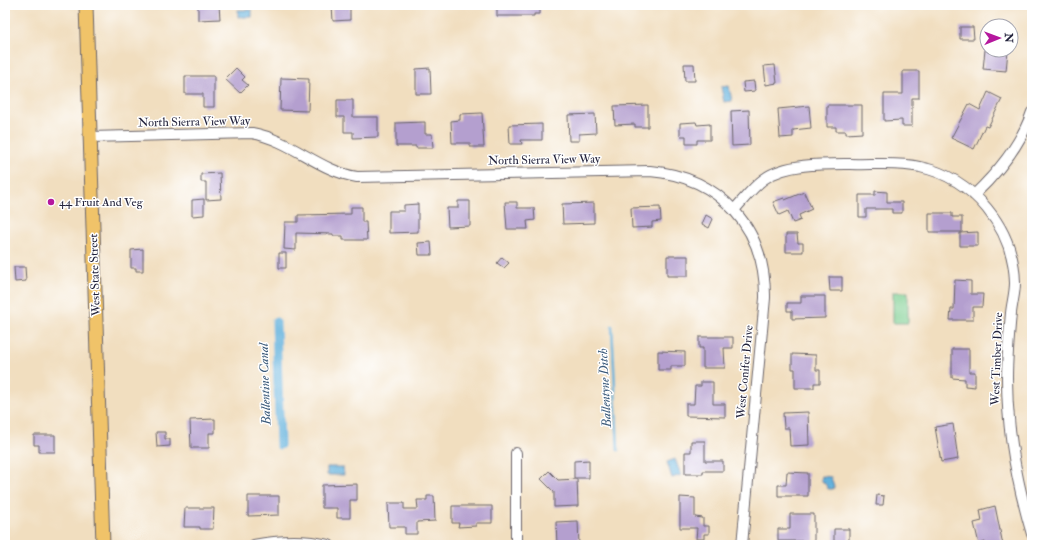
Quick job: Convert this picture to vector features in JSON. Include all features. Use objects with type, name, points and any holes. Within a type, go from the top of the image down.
[{"type":"main road","name":"West State Street","points":[[86,5],[103,545]]},
{"type":"street","points":[[734,210],[765,178],[783,169],[803,166],[910,165],[949,177],[974,195],[992,178],[1007,159],[1020,138],[1032,112]]},
{"type":"street","name":"North Sierra View Way","points":[[90,137],[252,133],[272,138],[337,172],[357,177],[661,172],[681,176],[701,184],[718,195],[734,210]]},
{"type":"street","name":"West Timber Drive","points":[[974,195],[990,212],[1001,230],[1009,250],[1014,271],[1014,292],[1007,385],[1009,422],[1016,474],[1024,509],[1032,534]]},
{"type":"street","name":"West Conifer Drive","points":[[734,210],[748,228],[757,247],[763,267],[766,288],[742,545]]},
{"type":"street","points":[[516,453],[516,545]]},
{"type":"street","points":[[254,545],[297,540],[329,545]]},
{"type":"green space","points":[[893,292],[908,292],[908,323],[893,323]]},
{"type":"water","points":[[238,10],[252,10],[252,17],[238,17]]},
{"type":"water","points":[[729,86],[732,101],[724,102],[721,87]]},
{"type":"water","points":[[675,459],[681,475],[672,478],[667,462]]},
{"type":"water","points":[[327,467],[343,467],[344,475],[327,475]]},
{"type":"water","points":[[822,476],[831,477],[834,487],[833,489],[827,488],[821,480]]},
{"type":"building","points":[[198,5],[219,5],[220,19],[198,20]]},
{"type":"building","points":[[332,5],[350,5],[350,20],[333,21]]},
{"type":"building","points":[[497,5],[540,5],[540,14],[534,14],[534,16],[497,16]]},
{"type":"building","points":[[960,27],[973,27],[974,39],[960,39]]},
{"type":"building","points":[[984,58],[1007,58],[1006,71],[983,69]]},
{"type":"building","points":[[684,64],[694,64],[695,81],[685,81]]},
{"type":"building","points":[[775,65],[777,83],[766,85],[764,66]]},
{"type":"building","points":[[236,68],[245,77],[242,80],[248,85],[240,93],[225,79]]},
{"type":"building","points":[[430,68],[431,94],[416,94],[416,69]]},
{"type":"building","points":[[903,71],[919,71],[919,98],[912,98],[912,126],[902,126],[902,120],[884,121],[884,94],[903,94]]},
{"type":"building","points":[[185,76],[214,76],[214,107],[203,107],[203,94],[185,94]]},
{"type":"building","points":[[281,78],[309,79],[308,111],[280,110]]},
{"type":"building","points":[[754,81],[755,91],[744,92],[743,82]]},
{"type":"building","points":[[988,92],[1002,99],[988,127],[985,126],[974,149],[951,138],[969,104],[980,110]]},
{"type":"building","points":[[337,100],[353,100],[353,117],[378,117],[378,137],[353,138],[353,132],[344,132],[344,117],[337,117]]},
{"type":"building","points":[[648,105],[648,127],[635,127],[635,124],[615,125],[614,106]]},
{"type":"building","points":[[827,105],[862,105],[862,133],[846,134],[846,131],[836,131],[836,127],[827,127]]},
{"type":"building","points":[[809,106],[811,128],[793,130],[793,137],[780,138],[778,109]]},
{"type":"building","points":[[749,110],[750,145],[732,146],[731,111]]},
{"type":"building","points":[[482,113],[484,147],[470,147],[470,143],[452,143],[451,121],[460,120],[460,114]]},
{"type":"building","points":[[595,114],[596,133],[579,134],[579,141],[569,141],[568,115]]},
{"type":"building","points":[[425,122],[425,134],[432,134],[433,148],[396,146],[396,123]]},
{"type":"building","points":[[696,122],[697,125],[710,124],[710,140],[697,140],[697,144],[686,144],[686,136],[680,136],[680,123]]},
{"type":"building","points":[[542,124],[542,140],[521,140],[522,144],[510,144],[509,125]]},
{"type":"building","points":[[220,173],[221,199],[206,200],[206,182],[201,182],[201,174]]},
{"type":"building","points":[[875,191],[887,192],[887,202],[902,202],[902,213],[892,213],[892,209],[866,209],[866,217],[859,217],[859,195],[875,195]]},
{"type":"building","points":[[804,192],[812,209],[799,215],[801,220],[793,223],[788,211],[779,215],[773,202],[784,198],[785,200]]},
{"type":"building","points":[[204,199],[204,215],[192,216],[192,200]]},
{"type":"building","points":[[458,201],[470,201],[470,226],[448,227],[447,208],[458,208]]},
{"type":"building","points":[[505,202],[517,202],[517,208],[534,208],[535,220],[527,221],[528,229],[507,229]]},
{"type":"building","points":[[594,203],[594,223],[563,224],[562,204]]},
{"type":"building","points":[[418,204],[418,232],[389,233],[389,211],[404,211],[404,205]]},
{"type":"building","points":[[351,207],[362,207],[362,222],[366,222],[367,240],[343,240],[343,236],[333,236],[333,234],[296,233],[296,250],[284,249],[285,222],[298,222],[298,215],[351,214]]},
{"type":"building","points":[[660,207],[661,221],[652,222],[652,227],[632,228],[631,208]]},
{"type":"building","points":[[929,213],[952,213],[952,217],[962,217],[962,232],[929,232]]},
{"type":"building","points":[[706,215],[713,219],[709,228],[702,224]]},
{"type":"building","points":[[978,232],[978,246],[960,246],[960,233]]},
{"type":"building","points":[[786,234],[797,234],[798,243],[803,243],[803,252],[786,252]]},
{"type":"building","points":[[431,242],[432,255],[419,255],[418,243]]},
{"type":"building","points":[[143,249],[143,271],[136,271],[136,268],[131,268],[131,250]]},
{"type":"building","points":[[279,253],[286,253],[286,268],[279,268]]},
{"type":"building","points":[[667,256],[688,256],[688,276],[667,276]]},
{"type":"building","points":[[502,257],[509,263],[504,268],[497,263]]},
{"type":"building","points":[[14,267],[25,267],[26,281],[15,282]]},
{"type":"building","points":[[829,277],[842,277],[842,291],[830,291]]},
{"type":"building","points":[[955,280],[971,281],[971,294],[983,294],[982,307],[973,307],[973,320],[950,320],[951,309],[954,309]]},
{"type":"building","points":[[801,296],[825,296],[825,318],[792,319],[792,311],[787,311],[787,303],[801,303]]},
{"type":"building","points":[[699,337],[733,337],[733,348],[724,348],[725,368],[703,368],[703,348],[699,348]]},
{"type":"building","points":[[952,349],[969,349],[969,372],[975,372],[975,387],[965,386],[965,379],[952,378]]},
{"type":"building","points":[[658,351],[685,352],[685,366],[671,366],[671,370],[658,370]]},
{"type":"building","points":[[792,354],[816,355],[816,370],[820,370],[820,383],[814,383],[814,388],[795,388],[795,369],[792,369]]},
{"type":"building","points":[[701,382],[713,382],[713,404],[725,404],[725,417],[686,416],[686,404],[694,404],[695,386],[701,386]]},
{"type":"building","points":[[808,412],[809,445],[790,446],[789,428],[784,428],[783,413]]},
{"type":"building","points":[[215,419],[215,433],[209,433],[209,448],[191,448],[190,420]]},
{"type":"building","points":[[953,424],[958,459],[941,462],[935,427]]},
{"type":"building","points":[[156,432],[165,432],[165,439],[170,439],[170,446],[157,447]]},
{"type":"building","points":[[34,435],[55,435],[55,452],[39,452],[39,445],[34,445]]},
{"type":"building","points":[[691,441],[705,441],[705,461],[723,461],[723,471],[703,471],[703,474],[685,474],[685,452],[691,452]]},
{"type":"building","points":[[589,460],[589,478],[574,478],[574,461]]},
{"type":"building","points":[[549,471],[558,480],[577,479],[578,506],[554,507],[554,492],[541,479]]},
{"type":"building","points":[[787,472],[808,473],[808,496],[778,496],[778,485],[786,485]]},
{"type":"building","points":[[357,484],[357,500],[350,500],[350,518],[337,518],[337,508],[322,508],[322,485]]},
{"type":"building","points":[[877,495],[884,496],[883,505],[876,505]]},
{"type":"building","points":[[248,496],[279,496],[279,515],[248,516]]},
{"type":"building","points":[[427,496],[434,496],[435,521],[417,522],[417,534],[405,534],[405,527],[389,527],[388,503],[404,503],[404,509],[418,509],[417,500],[427,500]]},
{"type":"building","points":[[680,497],[695,498],[695,517],[703,518],[703,526],[709,526],[709,534],[704,534],[704,539],[696,539],[697,528],[680,528]]},
{"type":"building","points":[[452,506],[492,506],[492,523],[476,523],[476,526],[458,527],[459,523],[452,523]]},
{"type":"building","points":[[995,506],[1003,545],[986,545],[985,542],[979,544],[974,523],[982,521],[980,510]]},
{"type":"building","points":[[185,508],[214,508],[213,529],[184,527]]},
{"type":"building","points":[[790,514],[814,514],[814,541],[778,541],[778,529],[790,529]]},
{"type":"building","points":[[578,521],[579,545],[557,545],[556,522]]},
{"type":"building","points":[[834,529],[849,529],[849,545],[834,545]]},
{"type":"waterway","name":"Ballentine Canal","points":[[276,322],[280,445]]},
{"type":"waterway","name":"Ballentyne Ditch","points":[[612,326],[618,450]]},
{"type":"place","name":"44 Fruit And Veg","points":[[51,202]]}]
